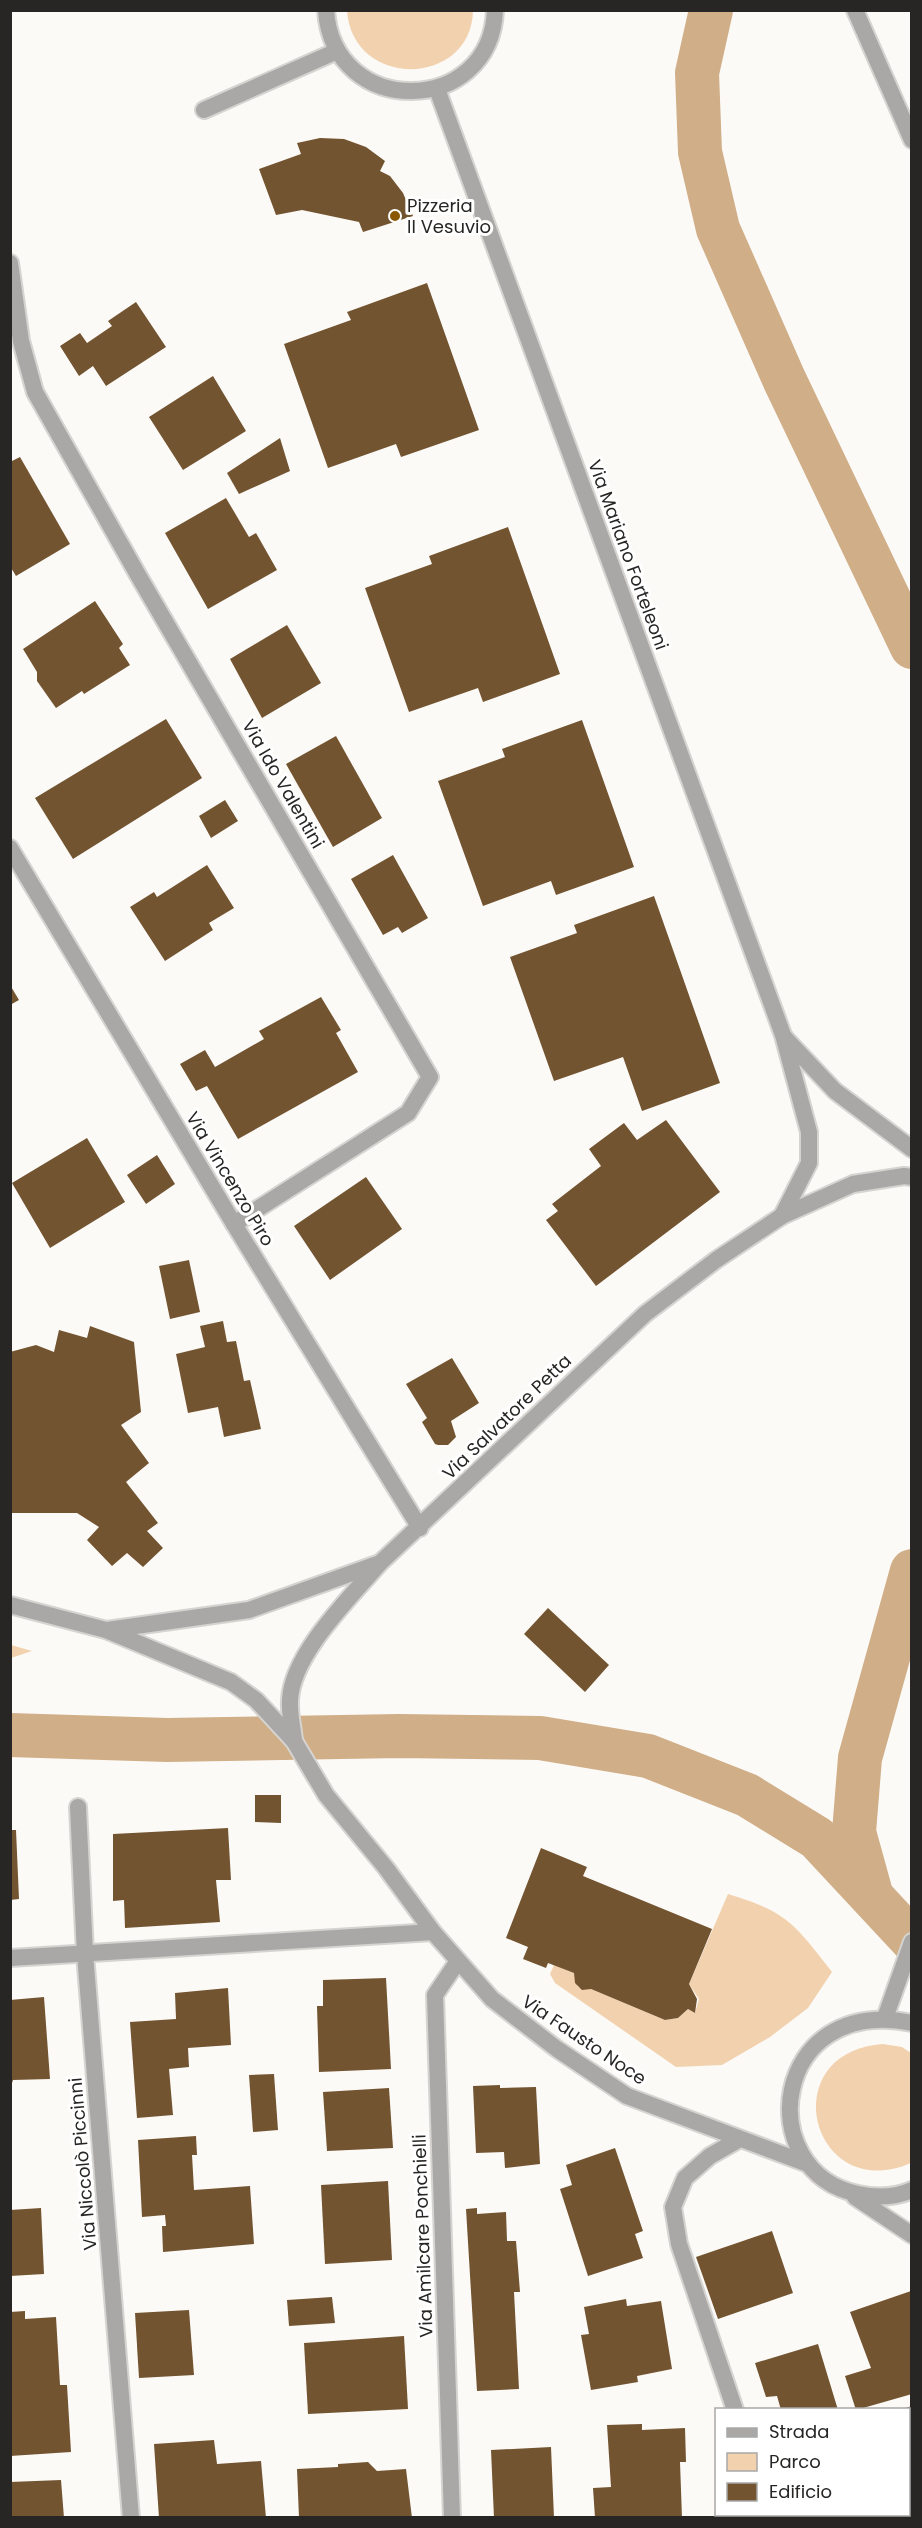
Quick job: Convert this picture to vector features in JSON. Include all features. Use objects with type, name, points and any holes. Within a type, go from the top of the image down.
[{"type":"street","points":[[326,10],[327,26],[337,51],[355,73],[380,88],[408,93],[437,89],[464,75],[484,52],[495,25],[495,10]]},
{"type":"street","points":[[855,10],[912,140]]},
{"type":"street","points":[[204,110],[337,51]]},
{"type":"street","name":"Via Mariano Forteleoni","points":[[437,89],[783,1035],[809,1132],[809,1163],[782,1216]]},
{"type":"street","name":"Via Ido Valentini","points":[[10,263],[21,341],[35,392],[138,575],[430,1077],[408,1113],[234,1224]]},
{"type":"street","name":"Via Vincenzo Piro","points":[[10,848],[234,1224],[420,1528]]},
{"type":"street","name":"Via Mariano Forteleoni","points":[[783,1035],[835,1090],[912,1149]]},
{"type":"street","name":"Via Salvatore Petta","points":[[106,1630],[249,1611],[380,1563],[420,1528],[541,1409],[645,1314],[716,1260],[782,1216],[853,1184],[904,1176],[912,1177]]},
{"type":"street","points":[[294,1741],[290,1699],[297,1669],[326,1628],[380,1563]]},
{"type":"street","name":"Via Salvatore Petta","points":[[10,1605],[106,1630],[231,1682]]},
{"type":"street","name":"Via Fausto Noce","points":[[231,1682],[256,1700],[294,1741],[326,1795],[386,1868],[433,1932],[492,1999],[557,2049],[627,2096],[738,2140],[808,2164]]},
{"type":"street","name":"Via Niccolò Piccinni","points":[[78,1807],[85,1954],[131,2517]]},
{"type":"street","points":[[10,1958],[433,1932]]},
{"type":"street","points":[[885,2018],[912,1942]]},
{"type":"street","name":"Via Amilcare Ponchielli","points":[[452,2517],[435,1995],[458,1961]]},
{"type":"street","points":[[912,2023],[885,2018],[856,2021],[829,2033],[807,2053],[794,2080],[789,2109],[794,2138],[808,2164],[825,2180],[912,2235]]},
{"type":"street","points":[[735,2408],[679,2244],[673,2207],[684,2178],[710,2156],[738,2140]]},
{"type":"street","points":[[846,2192],[874,2197],[902,2194],[912,2190]]},
{"type":"green space","points":[[347,11],[473,11],[467,36],[453,54],[434,65],[412,69],[389,66],[369,55],[354,37]]},
{"type":"green space","points":[[11,1645],[32,1651],[11,1658]]},
{"type":"green space","points":[[728,1894],[764,1907],[789,1922],[832,1972],[808,2008],[770,2037],[722,2065],[676,2067],[555,1983],[550,1974],[554,1965],[574,1973],[578,1987],[591,1989],[665,2020],[678,2018],[688,2009],[695,2013],[699,1999],[689,1984]]},
{"type":"green space","points":[[883,2044],[902,2047],[911,2053],[911,2163],[877,2171],[849,2164],[829,2146],[818,2123],[817,2097],[826,2072],[848,2053]]},
{"type":"building","points":[[320,138],[344,139],[366,147],[385,161],[380,171],[390,176],[403,193],[413,216],[363,232],[359,222],[302,210],[276,215],[259,169],[301,154],[297,143]]},
{"type":"building","points":[[427,283],[479,430],[401,457],[396,444],[328,468],[284,344],[351,320],[347,312]]},
{"type":"building","points":[[136,302],[166,347],[106,386],[93,366],[79,376],[60,346],[80,333],[87,343],[112,326],[108,321]]},
{"type":"building","points":[[213,376],[246,431],[183,470],[149,417]]},
{"type":"building","points":[[280,438],[290,471],[239,494],[227,473]]},
{"type":"building","points":[[20,457],[70,544],[16,576],[10,566],[10,462]]},
{"type":"building","points":[[226,498],[249,537],[256,533],[277,570],[208,609],[165,533]]},
{"type":"building","points":[[508,527],[560,674],[483,702],[478,688],[409,712],[365,588],[432,564],[429,556]]},
{"type":"building","points":[[95,601],[123,644],[119,648],[130,665],[84,694],[82,691],[56,708],[37,681],[37,672],[23,649]]},
{"type":"building","points":[[287,625],[321,683],[262,718],[230,659]]},
{"type":"building","points":[[166,719],[202,778],[73,859],[35,798]]},
{"type":"building","points":[[582,720],[634,867],[556,895],[551,881],[483,906],[438,781],[505,757],[502,749]]},
{"type":"building","points":[[336,736],[382,818],[333,847],[286,764]]},
{"type":"building","points":[[225,800],[238,821],[211,838],[199,816]]},
{"type":"building","points":[[393,855],[428,918],[402,933],[398,927],[383,935],[351,879]]},
{"type":"building","points":[[207,865],[234,908],[209,923],[213,930],[165,961],[130,907],[154,892],[157,897]]},
{"type":"building","points":[[654,896],[720,1083],[642,1111],[623,1057],[554,1081],[510,957],[577,933],[574,925]]},
{"type":"building","points":[[10,985],[19,1000],[10,1005]]},
{"type":"building","points":[[321,997],[341,1030],[336,1033],[358,1072],[238,1139],[207,1086],[196,1091],[180,1064],[205,1050],[215,1067],[264,1039],[259,1031]]},
{"type":"building","points":[[666,1120],[720,1192],[596,1286],[546,1220],[558,1211],[552,1204],[601,1166],[589,1149],[624,1123],[637,1140]]},
{"type":"building","points":[[87,1138],[125,1202],[50,1248],[12,1183]]},
{"type":"building","points":[[157,1155],[175,1184],[146,1204],[127,1175]]},
{"type":"building","points":[[366,1177],[402,1229],[330,1280],[294,1226]]},
{"type":"building","points":[[189,1260],[200,1312],[170,1319],[159,1266]]},
{"type":"building","points":[[223,1321],[227,1342],[236,1341],[244,1381],[250,1380],[261,1429],[224,1437],[218,1407],[188,1413],[176,1354],[205,1347],[200,1326]]},
{"type":"building","points":[[90,1326],[134,1342],[141,1412],[121,1425],[149,1463],[126,1482],[158,1523],[147,1531],[163,1548],[143,1567],[127,1553],[112,1566],[87,1540],[99,1527],[77,1513],[10,1513],[10,1352],[36,1345],[54,1352],[59,1330],[87,1338]]},
{"type":"building","points":[[452,1358],[479,1403],[451,1421],[456,1437],[448,1445],[438,1445],[435,1444],[422,1422],[427,1418],[406,1384]]},
{"type":"building","points":[[548,1608],[609,1665],[585,1692],[524,1634]]},
{"type":"building","points":[[255,1795],[281,1795],[281,1823],[255,1822]]},
{"type":"building","points":[[228,1828],[231,1880],[216,1880],[220,1922],[125,1928],[124,1900],[113,1901],[113,1834]]},
{"type":"building","points":[[10,1830],[16,1830],[19,1899],[10,1900]]},
{"type":"building","points":[[541,1848],[587,1867],[583,1876],[712,1929],[689,1984],[697,1999],[695,2013],[688,2009],[678,2018],[665,2020],[591,1989],[582,1990],[575,1983],[574,1973],[548,1963],[546,1968],[523,1959],[528,1947],[506,1938]]},
{"type":"building","points":[[386,1978],[391,2069],[319,2072],[317,2006],[323,2006],[323,1980]]},
{"type":"building","points":[[228,1988],[231,2045],[188,2048],[189,2067],[169,2069],[173,2115],[137,2118],[130,2022],[176,2019],[175,1993]]},
{"type":"building","points":[[44,1997],[50,2079],[13,2080],[10,2089],[10,2000]]},
{"type":"building","points":[[274,2074],[278,2130],[253,2132],[249,2075]]},
{"type":"building","points":[[500,2085],[500,2088],[536,2087],[540,2164],[505,2168],[504,2152],[476,2153],[473,2086]]},
{"type":"building","points":[[389,2088],[393,2148],[327,2151],[323,2092]]},
{"type":"building","points":[[196,2136],[197,2155],[192,2155],[194,2190],[250,2186],[254,2244],[163,2252],[162,2226],[166,2226],[165,2215],[142,2217],[138,2140]]},
{"type":"building","points":[[615,2148],[643,2231],[635,2234],[643,2258],[588,2276],[560,2189],[572,2185],[566,2165]]},
{"type":"building","points":[[388,2181],[392,2260],[325,2264],[321,2185]]},
{"type":"building","points":[[41,2208],[44,2274],[10,2276],[10,2210]]},
{"type":"building","points":[[477,2208],[477,2214],[506,2212],[507,2241],[516,2241],[520,2292],[514,2292],[519,2389],[477,2391],[466,2209]]},
{"type":"building","points":[[772,2231],[793,2293],[718,2319],[696,2257]]},
{"type":"building","points":[[911,2291],[912,2394],[863,2408],[855,2408],[845,2376],[871,2368],[850,2312]]},
{"type":"building","points":[[332,2297],[335,2323],[289,2326],[287,2300]]},
{"type":"building","points":[[626,2299],[627,2306],[661,2301],[672,2369],[637,2376],[638,2382],[591,2390],[581,2335],[589,2334],[584,2307]]},
{"type":"building","points":[[189,2310],[194,2375],[139,2378],[135,2313]]},
{"type":"building","points":[[25,2311],[25,2319],[56,2317],[60,2385],[67,2385],[71,2452],[10,2456],[10,2312]]},
{"type":"building","points":[[404,2336],[408,2409],[308,2414],[304,2343]]},
{"type":"building","points":[[818,2344],[837,2408],[780,2408],[777,2396],[766,2397],[755,2363]]},
{"type":"building","points":[[912,2406],[912,2502],[910,2502],[910,2408],[905,2408]]},
{"type":"building","points":[[642,2424],[642,2430],[685,2428],[686,2462],[680,2462],[682,2518],[595,2518],[593,2488],[611,2487],[607,2425]]},
{"type":"building","points":[[214,2440],[217,2464],[261,2461],[266,2518],[159,2518],[154,2444]]},
{"type":"building","points":[[551,2447],[554,2518],[494,2518],[491,2450]]},
{"type":"building","points":[[368,2462],[377,2471],[406,2469],[412,2518],[299,2518],[297,2469],[338,2467],[338,2464]]},
{"type":"building","points":[[61,2480],[64,2518],[10,2518],[10,2482]]},
{"type":"building","points":[[786,2516],[866,2516],[861,2518],[787,2518]]},
{"type":"waterway","points":[[711,10],[697,73],[700,152],[718,229],[784,379],[912,647]]},
{"type":"waterway","points":[[870,1890],[854,1832],[860,1758],[912,1571]]},
{"type":"waterway","points":[[10,1735],[167,1740],[399,1736],[540,1738],[648,1756],[747,1795],[817,1838],[912,1940]]},
{"type":"place","name":"Pizzeria Il Vesuvio","points":[[395,216]]}]
